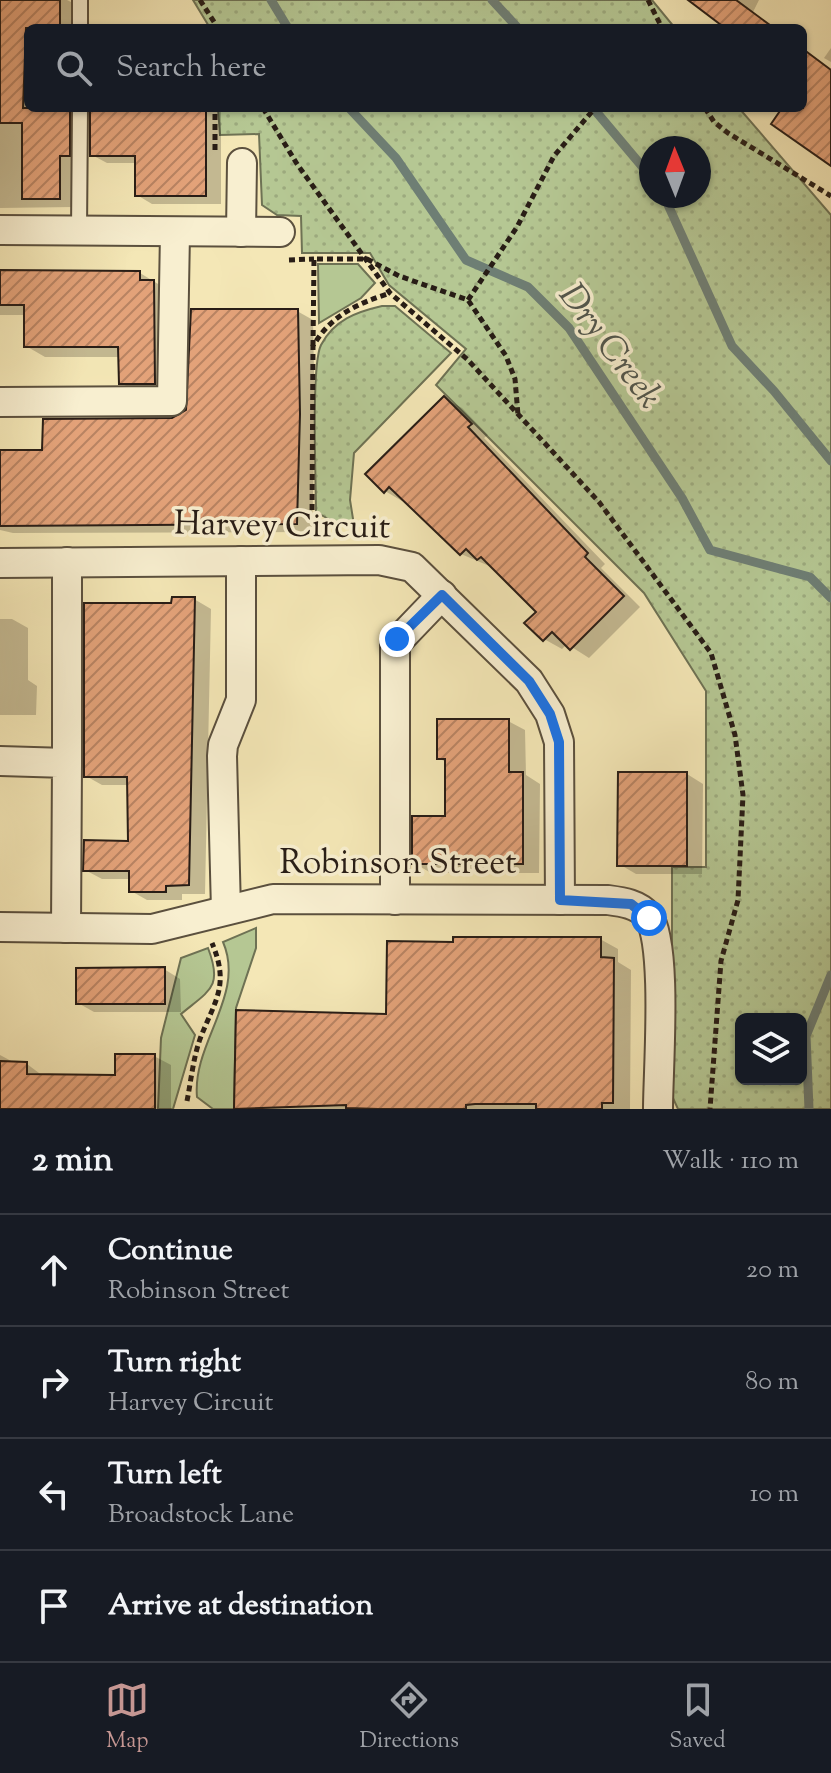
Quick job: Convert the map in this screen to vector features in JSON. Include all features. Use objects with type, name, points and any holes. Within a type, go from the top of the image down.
[{"type":"street","points":[[241,232],[242,163]]},
{"type":"street","points":[[0,230],[280,232]]},
{"type":"street","points":[[0,402],[172,401],[175,233]]},
{"type":"street","points":[[214,913],[223,745],[241,700],[241,561]]},
{"type":"street","points":[[66,928],[67,562]]},
{"type":"street","name":"Harvey Circuit","points":[[0,563],[397,562],[412,567],[529,681],[550,714],[559,742],[560,900]]},
{"type":"street","points":[[395,900],[395,644],[442,595]]},
{"type":"street","points":[[0,761],[67,763]]},
{"type":"street","name":"Robinson Street","points":[[0,927],[152,929],[273,899],[560,900],[631,904],[644,912],[656,932],[658,1109]]},
{"type":"lane","points":[[80,0],[80,24]]},
{"type":"lane","points":[[79,231],[80,112]]},
{"type":"path","points":[[200,0],[215,24]]},
{"type":"path","points":[[648,0],[660,24]]},
{"type":"path","points":[[265,112],[297,164],[390,293],[468,360],[599,502],[711,653],[735,735],[743,795],[738,900],[721,961],[710,1109]]},
{"type":"path","points":[[468,300],[517,227],[554,156],[592,112]]},
{"type":"path","points":[[708,112],[728,133],[831,196]]},
{"type":"path","points":[[312,520],[314,259],[367,259],[399,276],[468,300],[506,356],[515,379],[518,415]]},
{"type":"path","points":[[313,346],[322,331],[340,314],[390,293]]},
{"type":"path","points":[[187,1101],[199,1042],[222,984],[214,913]]},
{"type":"green space","points":[[193,0],[652,0],[672,24],[208,24]]},
{"type":"green space","points":[[218,112],[742,112],[831,215],[831,1109],[678,1109],[672,1096],[672,867],[706,867],[706,691],[644,593],[436,385],[466,349],[389,285],[370,253],[302,253],[301,216],[277,215],[262,205],[259,134],[220,135]]},
{"type":"green space","points":[[318,264],[358,264],[375,283],[361,298],[319,323]]},
{"type":"green space","points":[[382,306],[395,306],[451,353],[354,453],[350,500],[354,525],[341,526],[316,512],[315,399],[318,357],[326,336],[339,323],[355,314]]},
{"type":"green space","points":[[256,928],[256,948],[236,1008],[234,1109],[213,1109],[197,1097],[198,1077],[228,981],[228,962],[223,942]]},
{"type":"green space","points":[[208,948],[214,980],[206,993],[181,1014],[195,1035],[173,1109],[158,1109],[161,1038],[181,958]]},
{"type":"building","points":[[0,0],[60,0],[60,24],[24,24],[23,108],[24,112],[70,112],[70,156],[60,156],[60,199],[22,199],[22,123],[0,123]]},
{"type":"building","points":[[688,0],[736,0],[769,24],[720,24]]},
{"type":"building","points":[[807,52],[831,70],[831,166],[771,124],[779,112],[807,112]]},
{"type":"building","points":[[90,112],[206,112],[206,196],[135,196],[135,156],[90,156]]},
{"type":"building","points":[[0,270],[140,271],[140,280],[154,280],[155,384],[119,384],[118,347],[24,347],[24,305],[0,305]]},
{"type":"building","points":[[191,309],[298,309],[300,414],[297,524],[0,526],[0,450],[42,450],[43,419],[172,418],[186,410]]},
{"type":"building","points":[[444,396],[472,424],[468,427],[588,553],[585,557],[624,596],[570,650],[552,632],[543,641],[524,623],[536,612],[481,557],[477,560],[466,549],[460,555],[389,487],[384,493],[365,474]]},
{"type":"building","points":[[172,597],[195,597],[189,885],[166,886],[166,892],[129,892],[129,871],[83,871],[84,840],[128,841],[127,777],[84,777],[84,603],[171,603]]},
{"type":"building","points":[[437,719],[509,719],[509,772],[523,772],[523,864],[412,864],[412,816],[445,816],[445,759],[437,759]]},
{"type":"building","points":[[618,772],[687,772],[687,866],[617,866]]},
{"type":"building","points":[[453,937],[601,937],[601,957],[614,958],[613,1103],[602,1103],[602,1109],[536,1109],[536,1104],[475,1104],[466,1105],[466,1109],[346,1108],[346,1105],[234,1109],[236,1010],[386,1014],[387,941],[453,942]]},
{"type":"building","points":[[165,967],[165,1004],[76,1004],[76,968]]},
{"type":"building","points":[[115,1054],[155,1054],[155,1109],[0,1109],[0,1061],[27,1062],[27,1074],[115,1075]]},
{"type":"waterway","name":"Dry Creek","points":[[271,0],[286,24]]},
{"type":"waterway","name":"Dry Creek","points":[[492,0],[514,24]]},
{"type":"waterway","name":"Dry Creek","points":[[353,112],[396,158],[466,260],[528,287],[569,328],[682,498],[710,550],[810,577],[831,598]]},
{"type":"waterway","name":"Dry Creek","points":[[596,112],[639,163]]},
{"type":"waterway","name":"Dry Creek","points":[[669,208],[732,346],[774,391],[831,461]]},
{"type":"waterway","name":"Dry Creek","points":[[809,1109],[806,1036],[831,975]]},
{"type":"route","points":[[397,639],[442,595],[529,681],[550,714],[559,742],[560,900],[608,900],[631,904],[649,918]]}]
